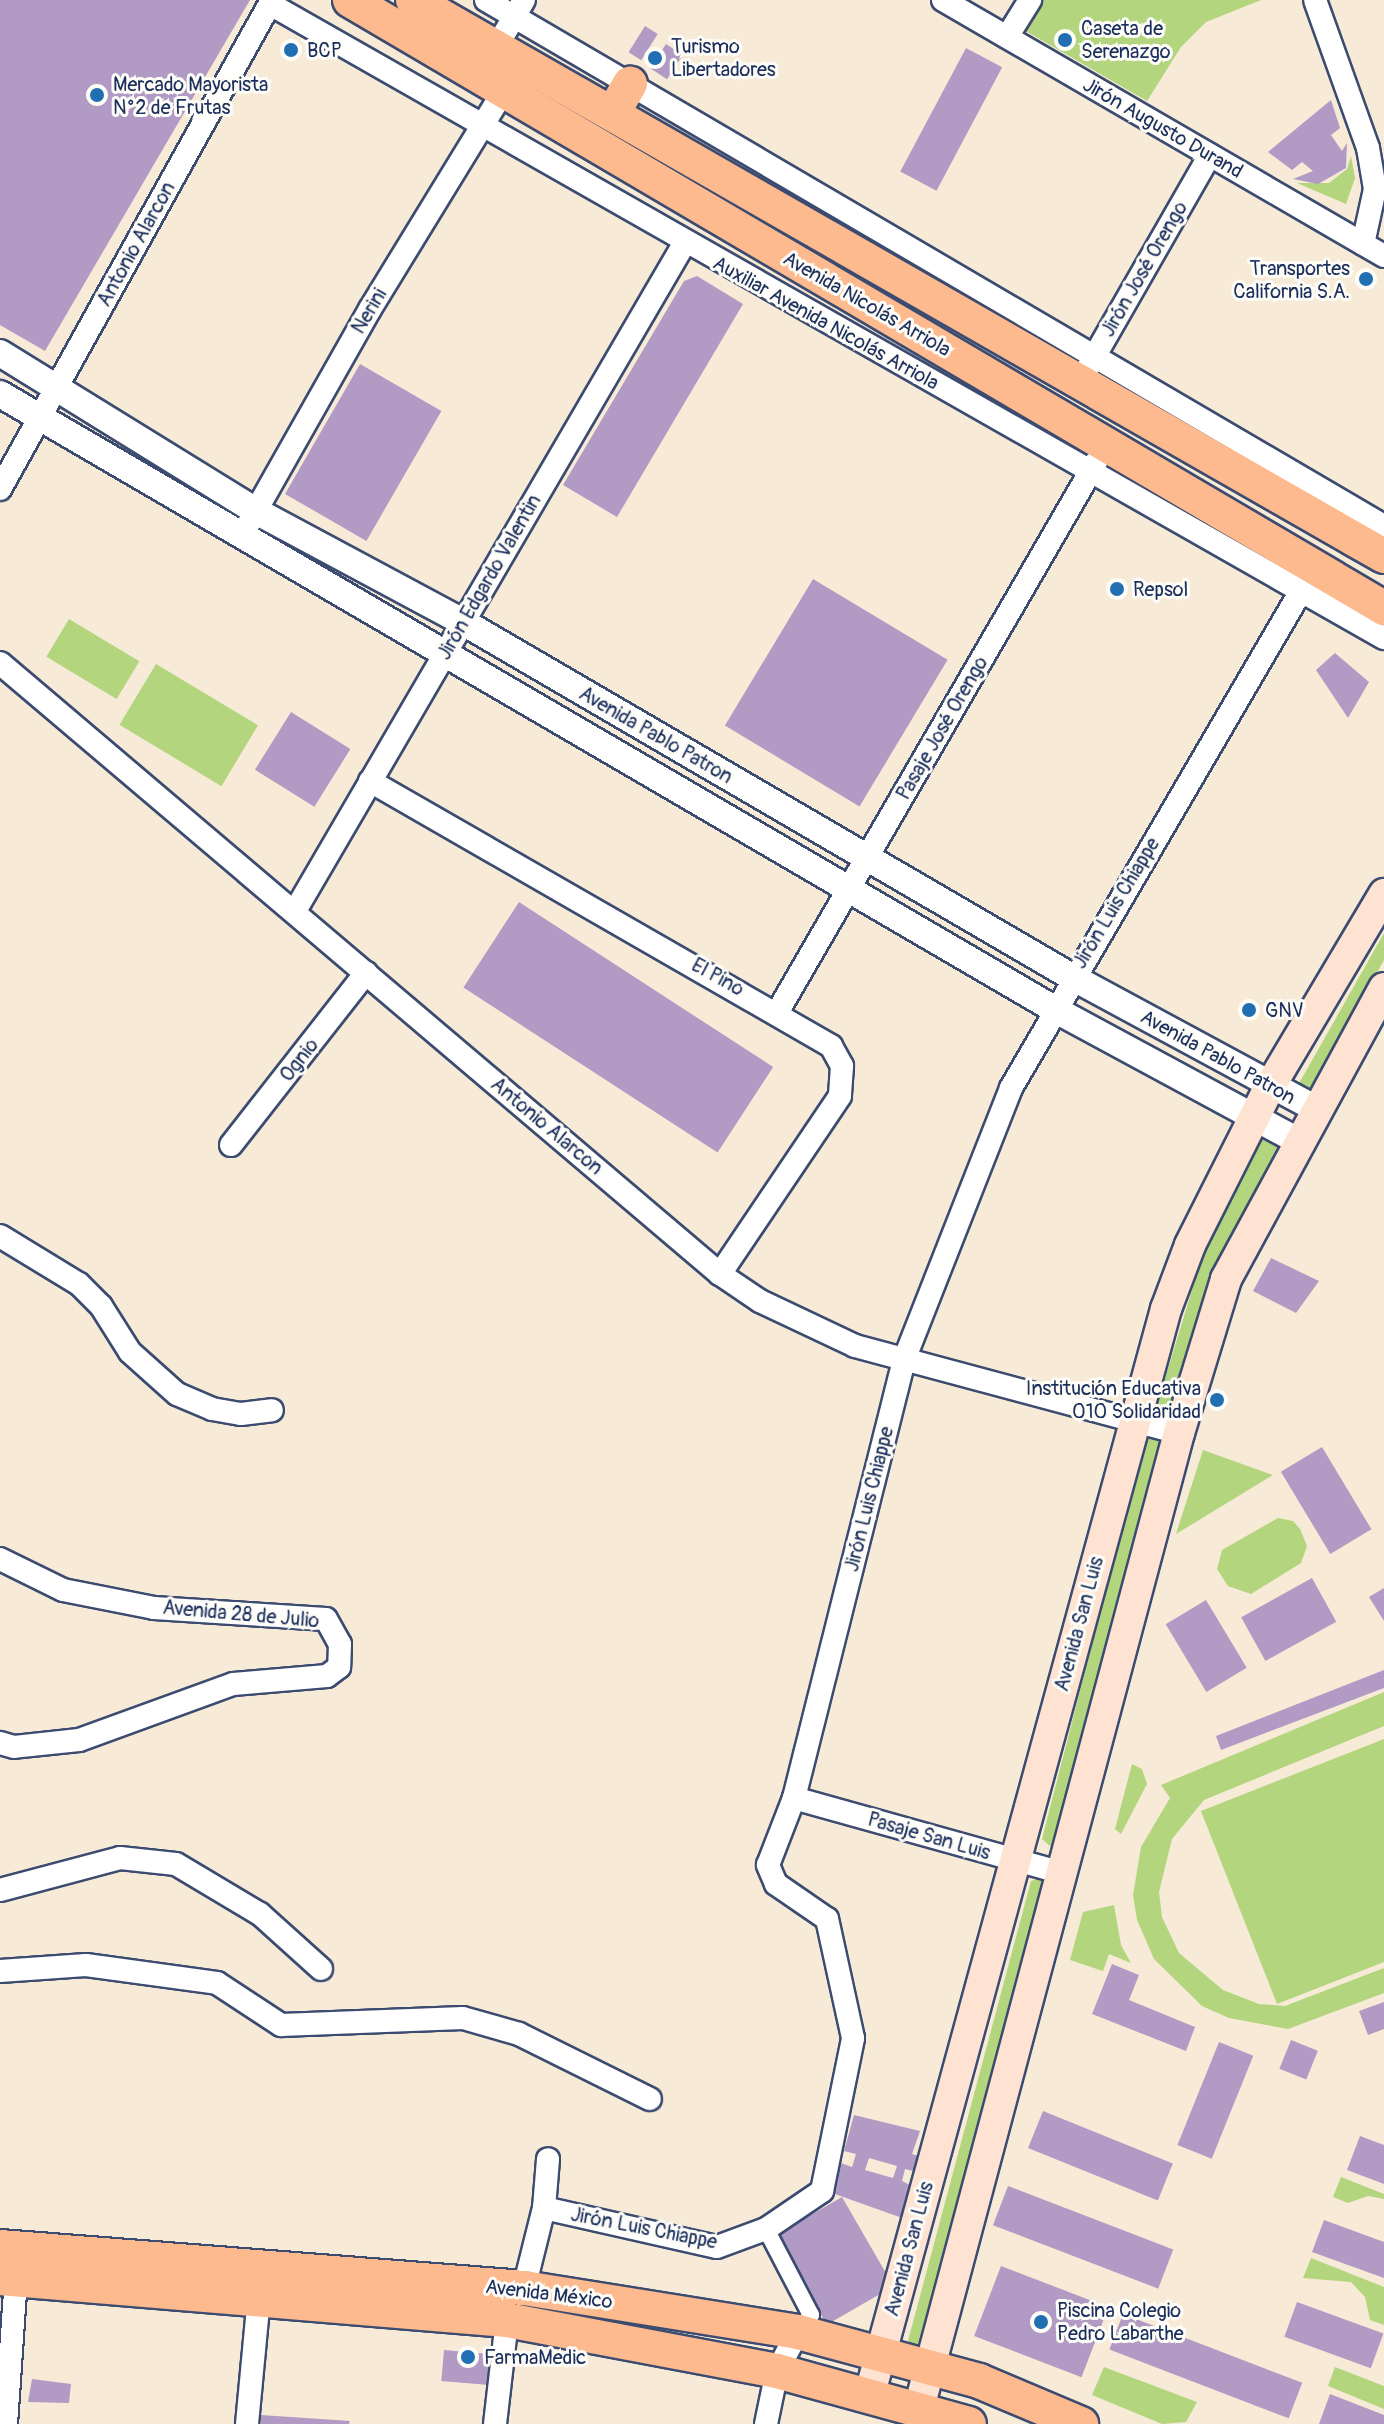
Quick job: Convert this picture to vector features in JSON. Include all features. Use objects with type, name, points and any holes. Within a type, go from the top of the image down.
[{"type":"main road","name":"Avenida Nicolás Arriola","points":[[350,0],[1107,444],[1307,580],[1384,608]]},
{"type":"main road","name":"Avenida Nicolás Arriola","points":[[413,0],[497,46],[622,98],[1214,442],[1384,556]]},
{"type":"main road","name":"Avenida San Luis","points":[[870,2393],[1019,1861],[1133,1422],[1183,1262],[1269,1088],[1384,894]]},
{"type":"main road","points":[[919,2408],[1179,1433],[1226,1279],[1298,1141],[1384,988]]},
{"type":"main road","points":[[1183,1262],[1226,1279]]},
{"type":"main road","points":[[932,2164],[981,2180]]},
{"type":"main road","name":"Avenida México","points":[[0,2247],[524,2288],[798,2332],[930,2366],[1081,2424]]},
{"type":"main road","name":"Avenida México","points":[[8,2279],[507,2320],[777,2371],[870,2393],[969,2424]]},
{"type":"street","points":[[486,0],[520,8],[622,98]]},
{"type":"street","name":"Jirón Augusto Durand","points":[[943,0],[1384,256]]},
{"type":"street","points":[[1007,37],[1030,0]]},
{"type":"street","points":[[1315,0],[1368,148],[1375,189],[1363,244]]},
{"type":"street","name":"Auxiliar Avenida Nicolás Arriola","points":[[271,2],[481,128],[1090,474],[1307,580],[1384,638]]},
{"type":"street","name":"Antonio Alarcon","points":[[0,489],[271,2]]},
{"type":"street","points":[[497,46],[520,8]]},
{"type":"street","name":"Nerini","points":[[243,537],[254,510],[504,90]]},
{"type":"street","name":"Jirón José Orengo","points":[[1087,369],[1210,155]]},
{"type":"street","name":"Jirón Edgardo Valentin","points":[[295,911],[684,244]]},
{"type":"street","name":"Avenida Pablo Patron","points":[[0,353],[254,510],[463,622],[1072,977],[1269,1088],[1316,1109]]},
{"type":"street","name":"Avenida Pablo Patron","points":[[0,394],[850,886],[1054,1009],[1298,1141]]},
{"type":"street","points":[[1214,442],[1384,526]]},
{"type":"street","name":"Pasaje José Orengo","points":[[778,1011],[1107,444]]},
{"type":"street","name":"Jirón Luis Chiappe","points":[[544,2208],[717,2247],[766,2229],[822,2191],[853,2038],[827,1919],[769,1874],[768,1865],[794,1798],[904,1360],[1011,1088],[1072,977],[1307,580]]},
{"type":"street","name":"Antonio Alarcon","points":[[0,663],[720,1274],[811,1328],[904,1360],[1179,1433]]},
{"type":"street","name":"El Pino","points":[[370,781],[778,1011],[831,1046],[842,1066],[840,1096],[720,1274]]},
{"type":"street","points":[[761,835],[783,809]]},
{"type":"street","name":"Ognio","points":[[231,1145],[366,973]]},
{"type":"street","points":[[0,1236],[79,1284],[101,1306],[130,1352],[177,1394],[212,1409],[241,1414],[272,1410]]},
{"type":"street","name":"Avenida 28 de Julio","points":[[0,1559],[63,1590],[154,1608],[326,1619],[340,1644],[339,1667],[327,1676],[233,1684],[79,1740],[14,1747],[0,1743]]},
{"type":"street","name":"Pasaje San Luis","points":[[794,1798],[1063,1873]]},
{"type":"street","points":[[0,1890],[120,1858],[176,1864],[260,1914],[321,1969]]},
{"type":"street","points":[[0,1971],[86,1965],[217,1983],[281,2025],[335,2027],[463,2018],[519,2034],[650,2099]]},
{"type":"street","points":[[524,2288],[544,2208],[548,2159]]},
{"type":"street","points":[[766,2229],[811,2315],[777,2371],[766,2424]]},
{"type":"street","points":[[6,2424],[8,2279]]},
{"type":"street","points":[[247,2424],[259,2298]]},
{"type":"street","points":[[495,2424],[507,2320]]},
{"type":"green space","points":[[1041,0],[1261,0],[1206,22],[1181,47],[1147,101],[1024,30]]},
{"type":"green space","points":[[1351,156],[1355,178],[1346,204],[1297,183],[1329,183],[1347,169]]},
{"type":"green space","points":[[69,619],[139,661],[117,699],[46,657]]},
{"type":"green space","points":[[156,664],[258,725],[221,786],[119,725]]},
{"type":"green space","points":[[1384,933],[1384,960],[1309,1093],[1297,1087]]},
{"type":"green space","points":[[1270,1135],[1281,1149],[1175,1413],[1161,1413],[1156,1408],[1200,1264],[1258,1141]]},
{"type":"green space","points":[[1151,1436],[1167,1444],[1057,1847],[1051,1847],[1042,1839],[1145,1438]]},
{"type":"green space","points":[[1203,1450],[1273,1475],[1176,1534]]},
{"type":"green space","points":[[1278,1518],[1293,1521],[1300,1529],[1307,1546],[1301,1563],[1251,1594],[1228,1586],[1217,1569],[1222,1550]]},
{"type":"green space","points":[[1384,1692],[1384,1726],[1204,1800],[1172,1839],[1159,1892],[1162,1917],[1179,1953],[1223,1990],[1259,2004],[1285,2006],[1384,1968],[1384,1993],[1288,2029],[1229,2018],[1202,2006],[1154,1959],[1137,1920],[1133,1895],[1141,1847],[1170,1798],[1161,1785]]},
{"type":"green space","points":[[1384,1739],[1384,1962],[1277,2004],[1201,1811]]},
{"type":"green space","points":[[1132,1764],[1142,1769],[1147,1784],[1121,1834],[1115,1829]]},
{"type":"green space","points":[[1031,1881],[1046,1882],[920,2349],[908,2341]]},
{"type":"green space","points":[[1114,1905],[1121,1945],[1131,1963],[1109,1954],[1103,1971],[1070,1960],[1083,1912]]},
{"type":"green space","points":[[1341,2177],[1384,2194],[1384,2199],[1368,2196],[1348,2203],[1333,2197]]},
{"type":"green space","points":[[1311,2258],[1384,2287],[1384,2325],[1370,2320],[1365,2297],[1351,2282],[1303,2278]]},
{"type":"green space","points":[[1104,2367],[1197,2402],[1186,2422],[1162,2424],[1092,2395]]},
{"type":"green space","points":[[1335,2367],[1384,2386],[1384,2409],[1328,2386]]},
{"type":"building","name":"Mercado Mayorista N°2 de Frutas","points":[[0,0],[250,0],[45,351],[0,325]]},
{"type":"building","points":[[645,26],[658,34],[641,60],[629,52]]},
{"type":"building","points":[[666,44],[683,55],[667,79],[650,68]]},
{"type":"building","points":[[966,48],[1002,67],[936,191],[900,172]]},
{"type":"building","points":[[1331,100],[1340,128],[1331,135],[1342,151],[1347,143],[1346,168],[1318,184],[1293,179],[1313,171],[1302,162],[1292,170],[1268,152]]},
{"type":"building","points":[[697,276],[743,304],[617,517],[563,485],[684,281]]},
{"type":"building","points":[[360,364],[441,411],[366,541],[285,494]]},
{"type":"building","points":[[813,579],[948,660],[860,806],[725,726]]},
{"type":"building","points":[[1335,653],[1369,682],[1348,718],[1316,670]]},
{"type":"building","points":[[291,712],[350,749],[314,807],[255,770]]},
{"type":"building","points":[[519,902],[773,1067],[718,1153],[463,988]]},
{"type":"building","points":[[1271,1258],[1319,1281],[1296,1313],[1253,1291]]},
{"type":"building","points":[[1322,1447],[1371,1529],[1330,1554],[1281,1472]]},
{"type":"building","points":[[1312,1578],[1336,1622],[1265,1661],[1241,1617]]},
{"type":"building","points":[[1384,1588],[1384,1621],[1369,1597]]},
{"type":"building","points":[[1206,1600],[1247,1668],[1206,1692],[1166,1624]]},
{"type":"building","points":[[1384,1670],[1384,1688],[1221,1750],[1216,1736]]},
{"type":"building","points":[[1112,1964],[1139,1975],[1129,2000],[1195,2027],[1186,2051],[1092,2014]]},
{"type":"building","points":[[1384,2002],[1384,2029],[1368,2035],[1359,2011]]},
{"type":"building","points":[[1291,2040],[1318,2051],[1306,2080],[1279,2069]]},
{"type":"building","points":[[1219,2042],[1253,2056],[1212,2159],[1177,2145]]},
{"type":"building","points":[[1043,2111],[1173,2163],[1158,2201],[1028,2148]]},
{"type":"building","points":[[854,2115],[920,2131],[912,2154],[922,2157],[917,2172],[905,2169],[902,2181],[914,2187],[905,2219],[832,2193],[841,2163],[852,2167],[856,2154],[844,2151]],"holes":[[[869,2158],[897,2166],[893,2178],[865,2170]]]},
{"type":"building","points":[[1360,2136],[1384,2145],[1384,2184],[1347,2170]]},
{"type":"building","points":[[1008,2186],[1173,2249],[1158,2289],[993,2225]]},
{"type":"building","points":[[842,2197],[894,2286],[827,2325],[775,2236]]},
{"type":"building","points":[[1324,2220],[1384,2242],[1384,2278],[1312,2252]]},
{"type":"building","name":"Piscina Colegio Pedro Labarthe","points":[[1001,2266],[1108,2307],[1081,2377],[974,2336]]},
{"type":"building","points":[[1297,2302],[1383,2333],[1371,2368],[1284,2337]]},
{"type":"building","points":[[1123,2314],[1302,2383],[1289,2418],[1109,2349]]},
{"type":"building","points":[[444,2350],[492,2354],[489,2385],[441,2381]]},
{"type":"building","points":[[32,2379],[71,2384],[69,2403],[28,2402]]},
{"type":"building","points":[[1330,2394],[1384,2415],[1384,2424],[1319,2424]]},
{"type":"building","points":[[261,2415],[350,2421],[349,2424],[261,2424]]},
{"type":"place","name":"Caseta de Serenazgo","points":[[1065,40]]},
{"type":"place","name":"BCP","points":[[291,50]]},
{"type":"place","name":"Turismo Libertadores","points":[[655,58]]},
{"type":"place","name":"Mercado Mayorista N°2 de Frutas","points":[[97,95]]},
{"type":"place","name":"Transportes California S.A.","points":[[1366,279]]},
{"type":"place","name":"Repsol","points":[[1117,589]]},
{"type":"place","name":"GNV","points":[[1249,1010]]},
{"type":"place","name":"Institución Educativa 010 Solidaridad","points":[[1217,1400]]},
{"type":"place","name":"Piscina Colegio Pedro Labarthe","points":[[1041,2322]]},
{"type":"place","name":"FarmaMedic","points":[[468,2357]]}]
